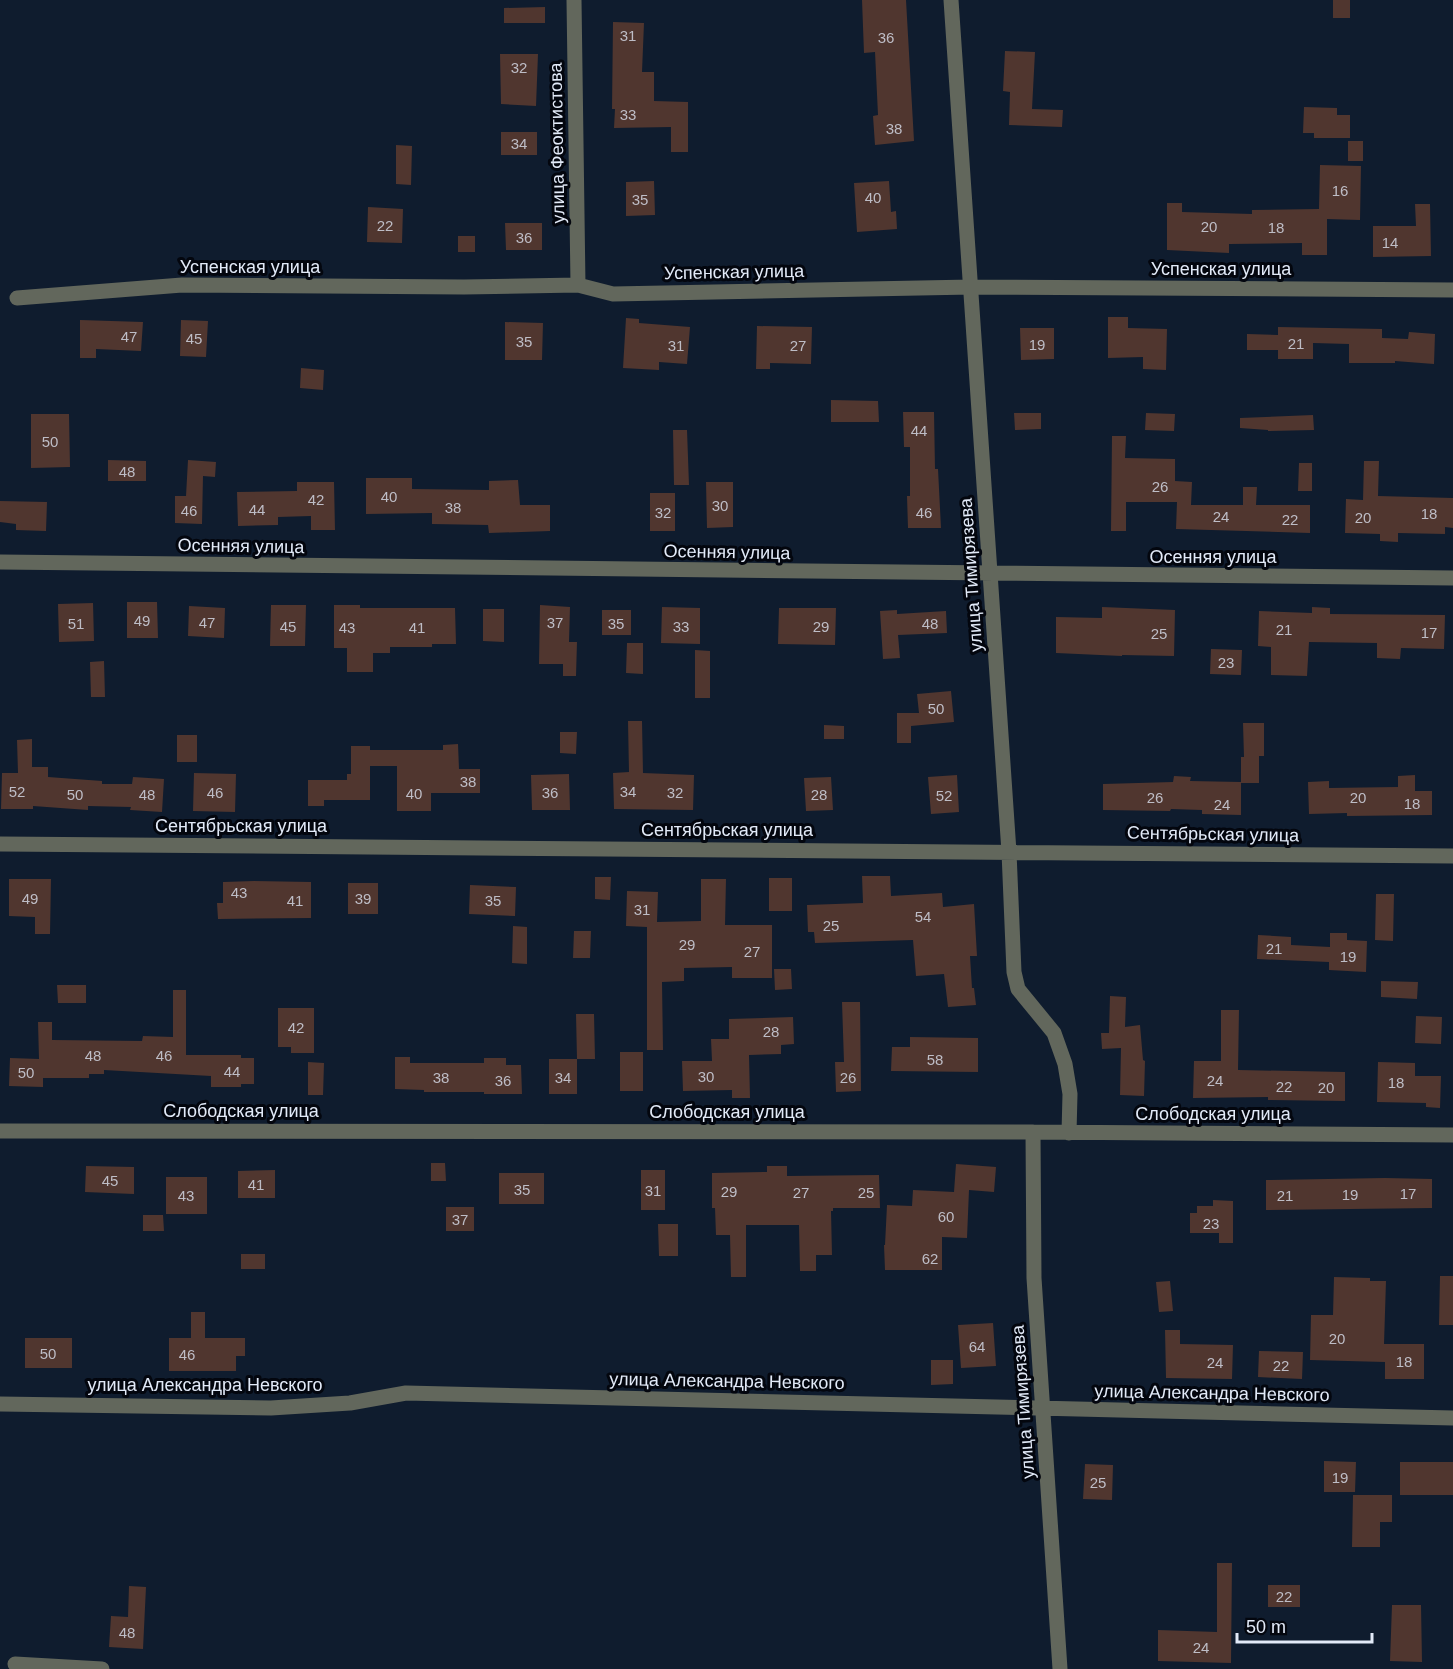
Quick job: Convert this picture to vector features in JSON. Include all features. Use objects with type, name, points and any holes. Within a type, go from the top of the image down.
[{"type":"street","name":"улица Феоктистова","points":[[574,0],[578,285]]},
{"type":"street","name":"улица Тимирязева","points":[[951,0],[991,574],[1009,852],[1014,972],[1018,989],[1054,1033],[1065,1064],[1070,1094],[1069,1132]]},
{"type":"street","name":"Успенская улица","points":[[18,298],[182,285],[464,287],[578,285],[613,294],[972,287],[1453,290]]},
{"type":"street","name":"Осенняя улица","points":[[0,562],[1453,578]]},
{"type":"street","name":"Сентябрьская улица","points":[[0,844],[1453,856]]},
{"type":"street","name":"Слободская улица","points":[[0,1131],[1069,1132],[1453,1135]]},
{"type":"street","name":"улица Тимирязева","points":[[1034,1132],[1034,1278],[1060,1669]]},
{"type":"street","name":"улица Александра Невского","points":[[0,1404],[271,1408],[350,1403],[406,1393],[1453,1418]]},
{"type":"street","points":[[15,1664],[102,1669]]},
{"type":"building","points":[[862,0],[906,0],[914,141],[875,145],[873,116],[878,115],[875,52],[864,53]]},
{"type":"building","points":[[1333,0],[1350,0],[1350,18],[1333,18]]},
{"type":"building","points":[[545,7],[545,23],[504,23],[504,8]]},
{"type":"building","points":[[613,22],[644,23],[642,72],[654,72],[654,101],[688,102],[688,152],[671,152],[671,127],[614,128],[615,109],[612,109]]},
{"type":"building","points":[[1005,51],[1035,52],[1032,109],[1063,110],[1062,127],[1009,125],[1010,92],[1003,91]]},
{"type":"building","points":[[500,54],[538,54],[536,106],[501,104]]},
{"type":"building","points":[[1304,107],[1337,108],[1337,115],[1350,115],[1350,138],[1314,138],[1314,133],[1303,133]]},
{"type":"building","points":[[501,132],[537,132],[537,155],[501,155]]},
{"type":"building","points":[[1348,141],[1363,141],[1363,161],[1348,161]]},
{"type":"building","points":[[396,145],[412,146],[411,185],[396,184]]},
{"type":"building","points":[[1320,165],[1361,166],[1360,220],[1327,219],[1327,255],[1302,255],[1302,243],[1229,244],[1229,253],[1167,250],[1167,203],[1182,203],[1182,212],[1252,214],[1252,210],[1319,209]]},
{"type":"building","points":[[654,181],[655,215],[626,216],[626,182]]},
{"type":"building","points":[[889,181],[891,212],[896,211],[897,229],[857,232],[854,183]]},
{"type":"building","points":[[1415,204],[1430,204],[1431,256],[1373,257],[1373,226],[1416,226]]},
{"type":"building","points":[[368,207],[403,209],[402,243],[367,242]]},
{"type":"building","points":[[505,223],[542,223],[542,250],[506,250]]},
{"type":"building","points":[[458,236],[475,236],[475,252],[458,252]]},
{"type":"building","points":[[1108,317],[1128,317],[1128,328],[1167,329],[1166,370],[1143,369],[1143,357],[1108,358]]},
{"type":"building","points":[[626,318],[639,319],[639,323],[690,327],[687,364],[659,362],[659,370],[623,368]]},
{"type":"building","points":[[80,320],[143,322],[141,351],[96,349],[96,358],[80,358]]},
{"type":"building","points":[[181,320],[208,321],[206,357],[180,356]]},
{"type":"building","points":[[505,322],[543,323],[542,360],[505,360]]},
{"type":"building","points":[[757,326],[812,327],[811,364],[770,363],[770,369],[756,369]]},
{"type":"building","points":[[1278,327],[1382,329],[1382,338],[1408,339],[1409,332],[1435,334],[1434,364],[1395,361],[1395,363],[1349,363],[1349,344],[1313,343],[1313,359],[1278,359],[1278,350],[1247,350],[1247,334],[1278,335]]},
{"type":"building","points":[[1020,328],[1054,328],[1054,359],[1021,360]]},
{"type":"building","points":[[301,368],[324,370],[323,390],[300,388]]},
{"type":"building","points":[[831,400],[878,401],[879,422],[831,422]]},
{"type":"building","points":[[903,412],[934,412],[935,469],[938,469],[941,528],[908,528],[910,447],[904,447]]},
{"type":"building","points":[[1014,413],[1041,413],[1041,429],[1015,430]]},
{"type":"building","points":[[1146,413],[1175,414],[1174,431],[1145,430]]},
{"type":"building","points":[[31,414],[69,414],[70,467],[31,468]]},
{"type":"building","points":[[1313,415],[1314,430],[1268,431],[1240,428],[1240,418]]},
{"type":"building","points":[[673,430],[687,430],[689,485],[674,485]]},
{"type":"building","points":[[1112,436],[1126,436],[1125,458],[1175,459],[1175,481],[1192,482],[1191,505],[1243,505],[1243,487],[1257,487],[1256,505],[1310,505],[1310,533],[1176,529],[1177,502],[1126,502],[1126,531],[1111,531]]},
{"type":"building","points":[[108,460],[146,461],[146,481],[108,481]]},
{"type":"building","points":[[188,460],[216,462],[215,477],[203,476],[202,524],[175,523],[175,496],[186,496]]},
{"type":"building","points":[[1364,461],[1379,461],[1378,496],[1453,498],[1453,528],[1445,527],[1445,534],[1398,533],[1398,542],[1380,541],[1380,534],[1345,533],[1346,499],[1363,500]]},
{"type":"building","points":[[1299,463],[1312,463],[1312,491],[1298,491]]},
{"type":"building","points":[[366,478],[412,478],[412,489],[489,490],[489,481],[518,480],[520,505],[550,505],[550,531],[489,533],[488,525],[432,524],[432,513],[366,514]]},
{"type":"building","points":[[297,482],[334,482],[335,530],[311,530],[311,516],[278,517],[278,525],[238,526],[237,492],[297,491]]},
{"type":"building","points":[[706,482],[733,482],[733,527],[707,528]]},
{"type":"building","points":[[650,493],[675,493],[675,531],[650,531]]},
{"type":"building","points":[[0,501],[47,502],[46,531],[16,530],[16,524],[0,522]]},
{"type":"building","points":[[127,602],[157,602],[158,638],[127,638]]},
{"type":"building","points":[[93,603],[94,641],[59,642],[58,604]]},
{"type":"building","points":[[271,605],[306,605],[305,646],[270,646]]},
{"type":"building","points":[[334,605],[360,605],[360,608],[455,608],[456,644],[432,644],[432,647],[390,647],[390,653],[373,653],[373,672],[347,672],[347,648],[334,648]]},
{"type":"building","points":[[540,605],[570,607],[569,642],[577,642],[576,676],[563,676],[563,664],[539,664]]},
{"type":"building","points":[[189,606],[225,608],[224,638],[188,636]]},
{"type":"building","points":[[662,607],[700,608],[700,644],[661,643]]},
{"type":"building","points":[[1102,607],[1175,610],[1174,656],[1056,653],[1056,617],[1102,618]]},
{"type":"building","points":[[1312,607],[1330,608],[1330,614],[1445,615],[1444,649],[1401,648],[1400,659],[1377,658],[1377,643],[1309,642],[1307,676],[1271,675],[1271,647],[1258,646],[1259,611],[1312,613]]},
{"type":"building","points":[[779,608],[836,608],[835,645],[778,644]]},
{"type":"building","points":[[483,609],[504,609],[504,642],[483,641]]},
{"type":"building","points":[[602,610],[631,610],[631,635],[602,635]]},
{"type":"building","points":[[897,610],[897,614],[946,611],[947,633],[898,635],[900,658],[883,659],[880,611]]},
{"type":"building","points":[[627,643],[643,643],[643,674],[626,673]]},
{"type":"building","points":[[1211,649],[1242,650],[1241,675],[1210,674]]},
{"type":"building","points":[[695,650],[710,651],[710,698],[695,698]]},
{"type":"building","points":[[104,661],[105,697],[91,697],[90,662]]},
{"type":"building","points":[[951,691],[954,722],[911,726],[911,743],[897,743],[897,713],[919,713],[917,694]]},
{"type":"building","points":[[628,721],[642,721],[643,773],[694,775],[693,810],[614,809],[613,773],[629,772]]},
{"type":"building","points":[[1243,723],[1264,723],[1264,756],[1259,756],[1259,783],[1241,783],[1241,815],[1202,814],[1202,810],[1103,810],[1103,784],[1173,782],[1174,776],[1191,777],[1190,781],[1241,782],[1241,757],[1244,757]]},
{"type":"building","points":[[824,725],[844,726],[844,739],[824,739]]},
{"type":"building","points":[[560,732],[577,732],[576,754],[560,753]]},
{"type":"building","points":[[177,735],[197,735],[197,762],[177,762]]},
{"type":"building","points":[[32,739],[32,767],[48,767],[48,777],[102,781],[102,784],[132,784],[133,777],[164,779],[162,812],[130,810],[131,807],[88,806],[88,810],[33,806],[33,809],[1,809],[2,773],[18,773],[17,740]]},
{"type":"building","points":[[458,744],[459,769],[480,769],[480,793],[431,793],[431,811],[397,811],[397,766],[370,766],[370,800],[324,800],[324,806],[308,806],[308,780],[347,780],[347,774],[351,774],[351,746],[370,746],[370,750],[443,750],[443,745]]},
{"type":"building","points":[[194,773],[236,774],[235,812],[193,811]]},
{"type":"building","points":[[569,774],[570,810],[532,810],[531,775]]},
{"type":"building","points":[[957,775],[959,812],[931,814],[928,777]]},
{"type":"building","points":[[1415,775],[1415,791],[1432,791],[1432,815],[1309,814],[1308,782],[1329,781],[1329,788],[1398,787],[1398,776]]},
{"type":"building","points":[[831,777],[833,810],[806,811],[804,778]]},
{"type":"building","points":[[862,876],[890,876],[891,896],[942,893],[943,907],[974,904],[977,956],[970,956],[972,988],[974,988],[976,1005],[948,1007],[944,974],[916,976],[913,940],[815,943],[814,932],[808,932],[807,905],[863,903]]},
{"type":"building","points":[[595,877],[611,877],[610,900],[595,899]]},
{"type":"building","points":[[769,878],[792,878],[792,911],[769,911]]},
{"type":"building","points":[[9,879],[51,879],[50,934],[35,934],[35,917],[9,916]]},
{"type":"building","points":[[701,879],[726,879],[725,925],[772,925],[772,978],[732,978],[732,967],[684,968],[684,981],[662,982],[663,1050],[647,1050],[647,927],[626,926],[627,891],[658,892],[657,922],[701,921]]},
{"type":"building","points":[[223,882],[311,882],[311,918],[218,919],[217,903],[223,903]]},
{"type":"building","points":[[348,883],[378,883],[378,914],[348,914]]},
{"type":"building","points":[[470,885],[516,887],[515,916],[469,914]]},
{"type":"building","points":[[1376,894],[1394,894],[1393,941],[1375,940]]},
{"type":"building","points":[[513,926],[527,927],[527,964],[512,963]]},
{"type":"building","points":[[574,931],[591,931],[590,958],[573,958]]},
{"type":"building","points":[[1330,933],[1347,933],[1347,940],[1367,941],[1366,972],[1329,970],[1329,962],[1257,959],[1258,935],[1291,937],[1291,945],[1330,947]]},
{"type":"building","points":[[774,969],[791,969],[792,989],[775,990]]},
{"type":"building","points":[[1381,981],[1418,982],[1417,999],[1381,997]]},
{"type":"building","points":[[57,985],[86,985],[86,1003],[58,1003]]},
{"type":"building","points":[[173,990],[186,990],[186,1055],[241,1055],[241,1058],[254,1058],[254,1084],[241,1084],[241,1087],[211,1087],[211,1076],[104,1070],[104,1074],[89,1074],[89,1078],[43,1078],[43,1087],[9,1086],[10,1058],[39,1059],[38,1022],[52,1022],[52,1040],[142,1041],[143,1036],[173,1037]]},
{"type":"building","points":[[1110,996],[1126,997],[1125,1027],[1140,1025],[1143,1060],[1145,1061],[1144,1096],[1120,1095],[1121,1048],[1102,1049],[1101,1033],[1109,1033]]},
{"type":"building","points":[[842,1002],[860,1002],[861,1091],[836,1092],[835,1062],[844,1062]]},
{"type":"building","points":[[278,1008],[314,1008],[314,1053],[291,1053],[291,1047],[278,1047]]},
{"type":"building","points":[[1221,1010],[1239,1010],[1238,1070],[1345,1072],[1345,1101],[1268,1100],[1268,1097],[1193,1098],[1194,1061],[1221,1061]]},
{"type":"building","points":[[576,1014],[594,1014],[595,1059],[577,1059]]},
{"type":"building","points":[[1416,1016],[1442,1017],[1441,1044],[1415,1043]]},
{"type":"building","points":[[793,1017],[794,1044],[781,1045],[781,1054],[749,1055],[750,1098],[732,1098],[732,1090],[683,1091],[682,1061],[712,1061],[711,1039],[729,1039],[729,1019]]},
{"type":"building","points":[[910,1037],[978,1038],[978,1072],[891,1071],[892,1047],[910,1047]]},
{"type":"building","points":[[620,1052],[643,1052],[643,1091],[620,1091]]},
{"type":"building","points":[[395,1057],[410,1057],[410,1063],[484,1063],[484,1058],[506,1058],[506,1065],[521,1065],[522,1094],[424,1092],[424,1090],[395,1089]]},
{"type":"building","points":[[549,1059],[577,1059],[577,1094],[549,1094]]},
{"type":"building","points":[[308,1062],[324,1063],[323,1095],[308,1095]]},
{"type":"building","points":[[1378,1062],[1415,1063],[1415,1076],[1441,1076],[1440,1108],[1426,1107],[1426,1103],[1377,1102]]},
{"type":"building","points":[[431,1163],[445,1163],[446,1181],[431,1181]]},
{"type":"building","points":[[956,1164],[996,1167],[994,1192],[969,1190],[967,1238],[942,1237],[942,1270],[885,1270],[887,1205],[912,1206],[913,1190],[954,1192]]},
{"type":"building","points":[[86,1166],[134,1167],[134,1194],[85,1192]]},
{"type":"building","points":[[767,1166],[787,1166],[787,1176],[879,1175],[880,1208],[833,1208],[831,1211],[832,1255],[816,1255],[816,1271],[800,1271],[799,1225],[746,1225],[746,1277],[731,1277],[730,1235],[716,1235],[715,1208],[712,1208],[712,1173],[767,1172]]},
{"type":"building","points":[[275,1170],[275,1198],[238,1198],[238,1171]]},
{"type":"building","points":[[641,1170],[665,1170],[665,1210],[641,1210]]},
{"type":"building","points":[[499,1173],[544,1173],[544,1204],[499,1204]]},
{"type":"building","points":[[166,1177],[207,1177],[207,1214],[166,1214]]},
{"type":"building","points":[[1432,1179],[1432,1208],[1266,1210],[1266,1180]]},
{"type":"building","points":[[1213,1200],[1233,1201],[1233,1243],[1219,1243],[1219,1233],[1190,1233],[1190,1213],[1197,1213],[1197,1206],[1213,1206]]},
{"type":"building","points":[[446,1207],[474,1207],[474,1231],[446,1231]]},
{"type":"building","points":[[143,1215],[163,1215],[164,1231],[143,1231]]},
{"type":"building","points":[[658,1224],[678,1224],[678,1256],[659,1256]]},
{"type":"building","points":[[241,1254],[265,1254],[265,1269],[241,1269]]},
{"type":"building","points":[[1440,1276],[1453,1276],[1453,1325],[1439,1325]]},
{"type":"building","points":[[1334,1277],[1386,1281],[1384,1344],[1424,1344],[1424,1379],[1385,1379],[1385,1362],[1310,1360],[1311,1315],[1333,1315]]},
{"type":"building","points":[[1170,1281],[1173,1311],[1159,1312],[1156,1282]]},
{"type":"building","points":[[191,1312],[205,1312],[205,1338],[245,1338],[245,1356],[236,1356],[236,1371],[169,1371],[169,1338],[191,1338]]},
{"type":"building","points":[[993,1323],[996,1366],[961,1368],[958,1325]]},
{"type":"building","points":[[1165,1330],[1180,1330],[1180,1344],[1233,1345],[1232,1379],[1166,1378]]},
{"type":"building","points":[[25,1338],[72,1338],[72,1368],[25,1368]]},
{"type":"building","points":[[1259,1351],[1303,1352],[1302,1379],[1258,1377]]},
{"type":"building","points":[[931,1360],[953,1360],[953,1384],[931,1385]]},
{"type":"building","points":[[1324,1461],[1356,1462],[1355,1492],[1324,1492]]},
{"type":"building","points":[[1400,1462],[1453,1462],[1453,1495],[1400,1495]]},
{"type":"building","points":[[1085,1464],[1113,1465],[1112,1500],[1083,1499]]},
{"type":"building","points":[[1353,1495],[1392,1495],[1392,1522],[1380,1522],[1380,1547],[1352,1547]]},
{"type":"building","points":[[1217,1563],[1232,1563],[1231,1663],[1158,1661],[1158,1630],[1217,1632]]},
{"type":"building","points":[[1268,1585],[1300,1585],[1300,1607],[1268,1607]]},
{"type":"building","points":[[129,1586],[146,1587],[143,1649],[109,1647],[111,1616],[128,1617]]},
{"type":"building","points":[[1392,1605],[1421,1605],[1422,1662],[1390,1661]]}]
